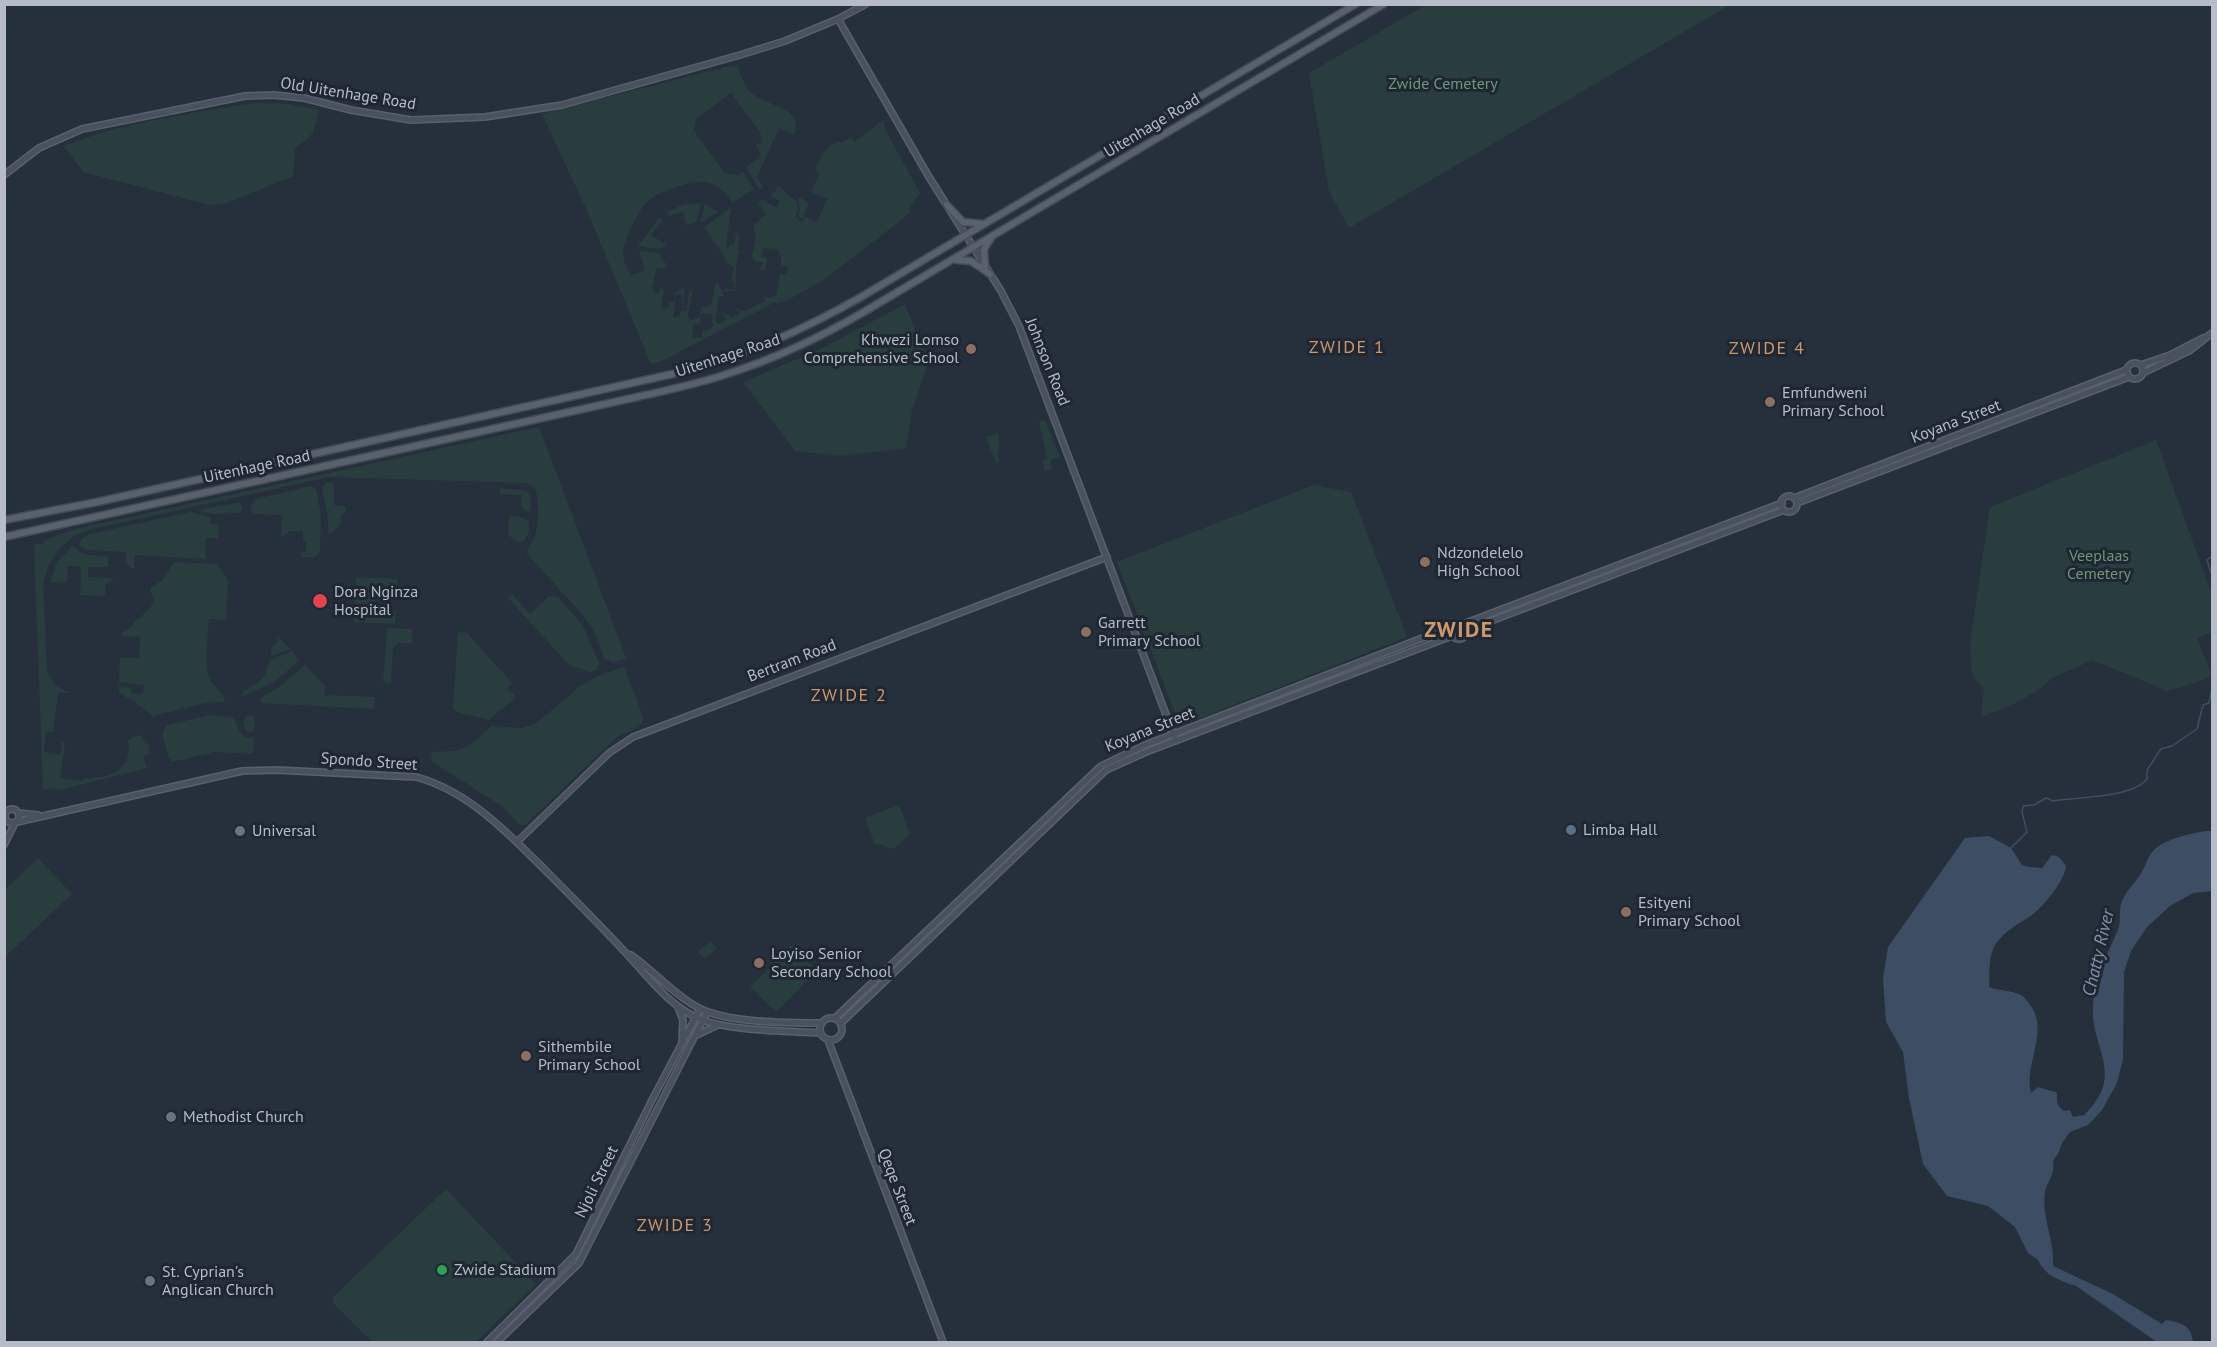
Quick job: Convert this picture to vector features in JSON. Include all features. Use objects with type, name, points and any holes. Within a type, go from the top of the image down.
[{"type":"main road","name":"Old Uitenhage Road","points":[[4,174],[39,148],[82,129],[221,100],[259,95],[289,96],[411,120],[485,117],[543,108],[592,97],[772,46],[838,19],[866,4]]},
{"type":"main road","name":"Uitenhage Road","points":[[4,520],[131,494],[705,366],[774,341],[819,321],[1356,4]]},
{"type":"main road","name":"Uitenhage Road","points":[[4,537],[637,397],[713,379],[769,359],[830,332],[1384,4]]},
{"type":"main road","name":"Johnson Road","points":[[838,19],[972,248],[1008,303],[1028,347],[1176,741]]},
{"type":"main road","points":[[947,205],[963,222],[984,224]]},
{"type":"main road","points":[[985,266],[984,249],[993,235]]},
{"type":"main road","points":[[952,260],[970,261],[990,274]]},
{"type":"main road","points":[[2211,334],[2184,354],[2143,373],[2137,379],[2129,377],[2126,370],[2131,363],[2141,365],[2170,355],[2211,334]]},
{"type":"main road","points":[[2141,365],[2143,373]]},
{"type":"main road","name":"Koyana Street","points":[[1795,500],[2126,370]]},
{"type":"main road","name":"Koyana Street","points":[[835,1018],[1094,772],[1119,755],[1455,624],[1463,624],[1782,503],[1786,497],[1795,500],[2129,377]]},
{"type":"main road","name":"Koyana Street","points":[[841,1023],[1097,778],[1123,761],[1452,636],[1457,639],[1463,638],[1467,630],[1784,510],[1789,512],[1794,510],[1795,500]]},
{"type":"main road","points":[[1782,503],[1784,510]]},
{"type":"main road","name":"Bertram Road","points":[[517,842],[609,753],[633,737],[1107,556]]},
{"type":"main road","points":[[1463,624],[1467,630]]},
{"type":"main road","points":[[1451,627],[1452,636]]},
{"type":"main road","name":"Spondo Street","points":[[10,822],[242,771],[276,770],[416,777],[438,784],[486,814],[517,842],[627,953],[700,1009],[749,1019],[821,1023]]},
{"type":"main road","points":[[4,846],[10,822],[5,812],[12,809],[18,813],[19,817],[10,822]]},
{"type":"main road","name":"Spondo Street","points":[[18,813],[49,815]]},
{"type":"main road","name":"Spondo Street","points":[[627,953],[636,965],[676,1003],[703,1020],[720,1024],[820,1033]]},
{"type":"main road","points":[[676,1003],[683,1020],[682,1044]]},
{"type":"main road","name":"Njoli Street","points":[[487,1342],[570,1263],[576,1254],[700,1009]]},
{"type":"main road","name":"Njoli Street","points":[[497,1342],[579,1263],[707,1012]]},
{"type":"main road","points":[[828,1018],[835,1018],[841,1023],[840,1036],[828,1040],[820,1033],[821,1023],[828,1018]]},
{"type":"main road","points":[[694,1037],[720,1024]]},
{"type":"main road","name":"Qeqe Street","points":[[828,1040],[943,1342]]},
{"type":"green space","name":"Zwide Cemetery","points":[[1426,5],[1730,5],[1349,228],[1329,191],[1309,73]]},
{"type":"green space","points":[[738,65],[749,91],[789,112],[796,125],[794,135],[779,128],[757,177],[763,186],[759,189],[746,167],[759,158],[760,153],[755,143],[762,144],[763,140],[759,140],[762,138],[761,133],[731,93],[696,119],[694,131],[725,173],[739,175],[743,172],[754,189],[732,203],[714,184],[690,183],[657,195],[640,210],[626,241],[623,252],[625,263],[632,275],[645,270],[639,251],[658,253],[666,264],[665,268],[657,268],[652,287],[654,293],[657,294],[661,288],[664,289],[661,308],[665,309],[669,307],[669,302],[674,302],[675,293],[683,288],[685,291],[682,307],[682,297],[676,294],[673,318],[679,316],[682,310],[687,311],[689,292],[693,288],[688,315],[690,320],[700,317],[701,307],[711,306],[716,282],[723,292],[723,296],[719,296],[715,321],[719,324],[727,320],[721,313],[731,318],[740,313],[735,309],[745,311],[765,301],[763,296],[769,298],[776,295],[780,274],[786,274],[788,266],[781,265],[778,250],[763,248],[761,257],[767,258],[765,271],[754,266],[762,268],[763,262],[755,261],[752,256],[756,239],[753,226],[766,214],[758,203],[762,200],[777,208],[780,201],[770,194],[777,190],[778,186],[797,202],[798,210],[795,217],[803,222],[804,219],[798,217],[800,210],[798,197],[809,203],[803,216],[817,222],[827,199],[811,192],[820,173],[815,170],[824,152],[834,143],[839,141],[841,143],[851,137],[854,142],[883,120],[886,131],[920,193],[909,208],[910,213],[825,279],[783,303],[782,301],[777,304],[775,302],[664,360],[651,364],[589,215],[542,114],[718,69],[719,71],[722,68]],"holes":[[[702,313],[713,315],[714,326],[703,330],[701,338],[692,337],[693,324],[699,325]]]},
{"type":"green space","points":[[256,103],[288,104],[319,110],[313,133],[295,149],[293,177],[221,204],[210,205],[83,172],[64,146],[134,124]]},
{"type":"green space","points":[[701,203],[696,222],[686,225],[683,211],[669,216],[666,212],[683,205]]},
{"type":"green space","points":[[705,204],[718,212],[700,223]]},
{"type":"green space","points":[[731,208],[726,247],[734,245],[736,232],[740,236],[738,250],[740,251],[736,265],[735,291],[725,291],[724,289],[733,290],[735,282],[731,281],[734,268],[728,262],[725,264],[726,259],[704,227]]},
{"type":"green space","points":[[660,217],[662,221],[651,235],[667,245],[659,249],[638,246]]},
{"type":"green space","points":[[905,304],[928,363],[912,410],[906,448],[840,456],[795,451],[743,382],[819,350]]},
{"type":"green space","points":[[1039,421],[1046,422],[1060,457],[1051,459],[1051,469],[1045,471],[1042,461],[1047,459]]},
{"type":"green space","points":[[539,427],[626,658],[613,663],[604,658],[594,631],[583,615],[527,554],[535,536],[538,511],[536,491],[534,487],[525,483],[329,477],[92,529],[74,536],[59,549],[49,564],[43,582],[47,671],[56,686],[71,693],[58,692],[53,732],[46,731],[44,752],[60,755],[62,742],[65,743],[60,778],[82,781],[83,778],[109,775],[123,766],[129,751],[128,741],[131,738],[140,735],[148,744],[150,754],[143,756],[147,768],[60,790],[43,789],[34,544],[44,544],[44,540],[79,528]]},
{"type":"green space","points":[[998,433],[999,462],[996,463],[986,437]]},
{"type":"green space","name":"Veeplaas Cemetery","points":[[2156,440],[2212,595],[2212,632],[2197,638],[2212,675],[2201,681],[2167,691],[2093,660],[2054,677],[2037,691],[2016,703],[1981,717],[1984,690],[1972,674],[1970,643],[1990,507]]},
{"type":"green space","points":[[326,482],[334,485],[334,505],[346,507],[345,513],[341,516],[340,525],[329,535],[322,489]]},
{"type":"green space","points":[[1314,485],[1351,492],[1407,637],[1180,726],[1117,562]]},
{"type":"green space","points":[[311,486],[316,489],[321,515],[320,552],[314,557],[301,557],[301,552],[306,551],[303,531],[290,531],[281,538],[282,515],[253,514],[250,506],[256,499]]},
{"type":"green space","points":[[500,488],[527,491],[531,496],[530,511],[522,508],[521,495],[500,494]]},
{"type":"green space","points":[[240,503],[243,508],[239,513],[213,514],[198,510]]},
{"type":"green space","points":[[191,512],[210,517],[210,524],[219,525],[218,538],[206,538],[205,559],[135,555],[134,568],[131,568],[126,562],[126,552],[86,550],[80,546],[81,539],[90,534]]},
{"type":"green space","points":[[509,517],[522,517],[529,522],[529,532],[523,542],[517,542],[508,535]]},
{"type":"green space","points":[[72,546],[83,554],[108,557],[108,567],[88,567],[88,577],[114,578],[105,585],[105,596],[80,595],[81,566],[66,566],[68,569],[67,583],[50,582],[57,562]]},
{"type":"green space","points":[[174,562],[217,564],[228,580],[226,620],[209,619],[207,656],[209,677],[225,700],[152,716],[137,703],[119,693],[119,687],[131,688],[132,693],[143,694],[144,685],[119,682],[120,658],[139,658],[140,637],[121,636],[121,633],[130,628],[150,608],[154,599],[150,591],[151,587],[162,581]]},
{"type":"green space","points":[[356,577],[397,579],[397,589],[376,589],[375,610],[396,611],[395,624],[354,622]]},
{"type":"green space","points":[[512,594],[530,614],[549,596],[558,597],[583,626],[599,663],[597,670],[591,672],[571,667],[508,598]]},
{"type":"green space","points":[[387,628],[412,629],[412,643],[398,643],[393,648],[391,683],[383,682]]},
{"type":"green space","points":[[458,632],[467,633],[512,683],[507,688],[516,697],[489,720],[456,712],[453,708]]},
{"type":"green space","points":[[277,635],[290,649],[273,656],[271,649],[277,643]]},
{"type":"green space","points":[[292,651],[299,661],[272,683],[241,697],[245,691],[263,678],[271,660]]},
{"type":"green space","points":[[305,665],[325,686],[324,695],[375,697],[374,709],[261,703],[262,697],[281,686]]},
{"type":"green space","points":[[624,667],[644,719],[639,727],[617,737],[525,825],[520,825],[503,807],[431,761],[432,752],[453,751],[466,747],[491,726],[522,728],[534,725],[583,684]]},
{"type":"green space","points":[[210,715],[233,718],[242,735],[249,738],[254,737],[253,754],[214,752],[171,762],[163,736],[168,725]]},
{"type":"green space","points":[[246,716],[255,716],[254,732],[246,731],[243,722]]},
{"type":"green space","points":[[899,805],[910,834],[895,848],[890,849],[875,844],[865,818]]},
{"type":"green space","points":[[38,858],[72,894],[5,957],[5,890]]},
{"type":"green space","points":[[710,941],[717,948],[705,959],[698,952]]},
{"type":"green space","points":[[791,945],[817,971],[776,1012],[750,987]]},
{"type":"green space","name":"Zwide Stadium","points":[[446,1189],[536,1284],[476,1342],[372,1342],[333,1303],[333,1297]]},
{"type":"water","points":[[2212,831],[2212,891],[2193,893],[2170,906],[2147,927],[2131,951],[2124,972],[2123,1059],[2117,1083],[2102,1110],[2088,1125],[2070,1132],[2062,1143],[2053,1161],[2052,1174],[2044,1201],[2053,1266],[2113,1294],[2162,1324],[2166,1320],[2185,1326],[2193,1342],[2157,1342],[2028,1253],[2015,1227],[1988,1206],[1947,1196],[1923,1164],[1909,1098],[1903,1052],[1886,1022],[1883,978],[1888,947],[1965,838],[1989,836],[2011,848],[2022,865],[2029,867],[2042,868],[2052,855],[2059,857],[2066,866],[2065,872],[2048,899],[2037,911],[2007,932],[1995,945],[1990,960],[1989,987],[2021,995],[2033,1009],[2037,1019],[2037,1040],[2030,1072],[2031,1093],[2038,1087],[2055,1092],[2058,1105],[2064,1111],[2070,1110],[2073,1117],[2084,1115],[2097,1100],[2103,1087],[2104,1061],[2096,1035],[2094,993],[2118,928],[2122,901],[2151,854],[2158,847],[2181,837]]},
{"type":"waterway","points":[[2212,556],[2207,560],[2212,576]]},
{"type":"waterway","points":[[2011,848],[2027,832],[2022,812],[2023,806],[2034,805],[2046,798],[2053,801],[2103,796],[2140,785],[2147,779],[2147,770],[2161,749],[2172,746],[2197,729],[2203,705],[2209,703],[2212,688]]},
{"type":"waterway","name":"Chatty River","points":[[2039,1253],[2052,1272],[2073,1281]]},
{"type":"place","name":"Khwezi Lomso Comprehensive School","points":[[971,349]]},
{"type":"place","name":"Emfundweni Primary School","points":[[1770,402]]},
{"type":"place","name":"Ndzondelelo High School","points":[[1425,562]]},
{"type":"place","name":"Dora Nginza Hospital","points":[[320,601]]},
{"type":"place","name":"Garrett Primary School","points":[[1086,632]]},
{"type":"place","name":"Limba Hall","points":[[1571,830]]},
{"type":"place","name":"Universal","points":[[240,831]]},
{"type":"place","name":"Esityeni Primary School","points":[[1626,912]]},
{"type":"place","name":"Loyiso Senior Secondary School","points":[[759,963]]},
{"type":"place","name":"Sithembile Primary School","points":[[526,1056]]},
{"type":"place","name":"Methodist Church","points":[[171,1117]]},
{"type":"place","name":"Zwide Stadium","points":[[442,1270]]},
{"type":"place","name":"St. Cyprian's Anglican Church","points":[[150,1281]]},
{"type":"district","name":"ZWIDE 1","points":[[1347,348]]},
{"type":"district","name":"ZWIDE 4","points":[[1767,349]]},
{"type":"district","name":"ZWIDE","points":[[1459,631]]},
{"type":"district","name":"ZWIDE 2","points":[[849,696]]},
{"type":"district","name":"ZWIDE 3","points":[[675,1226]]}]
